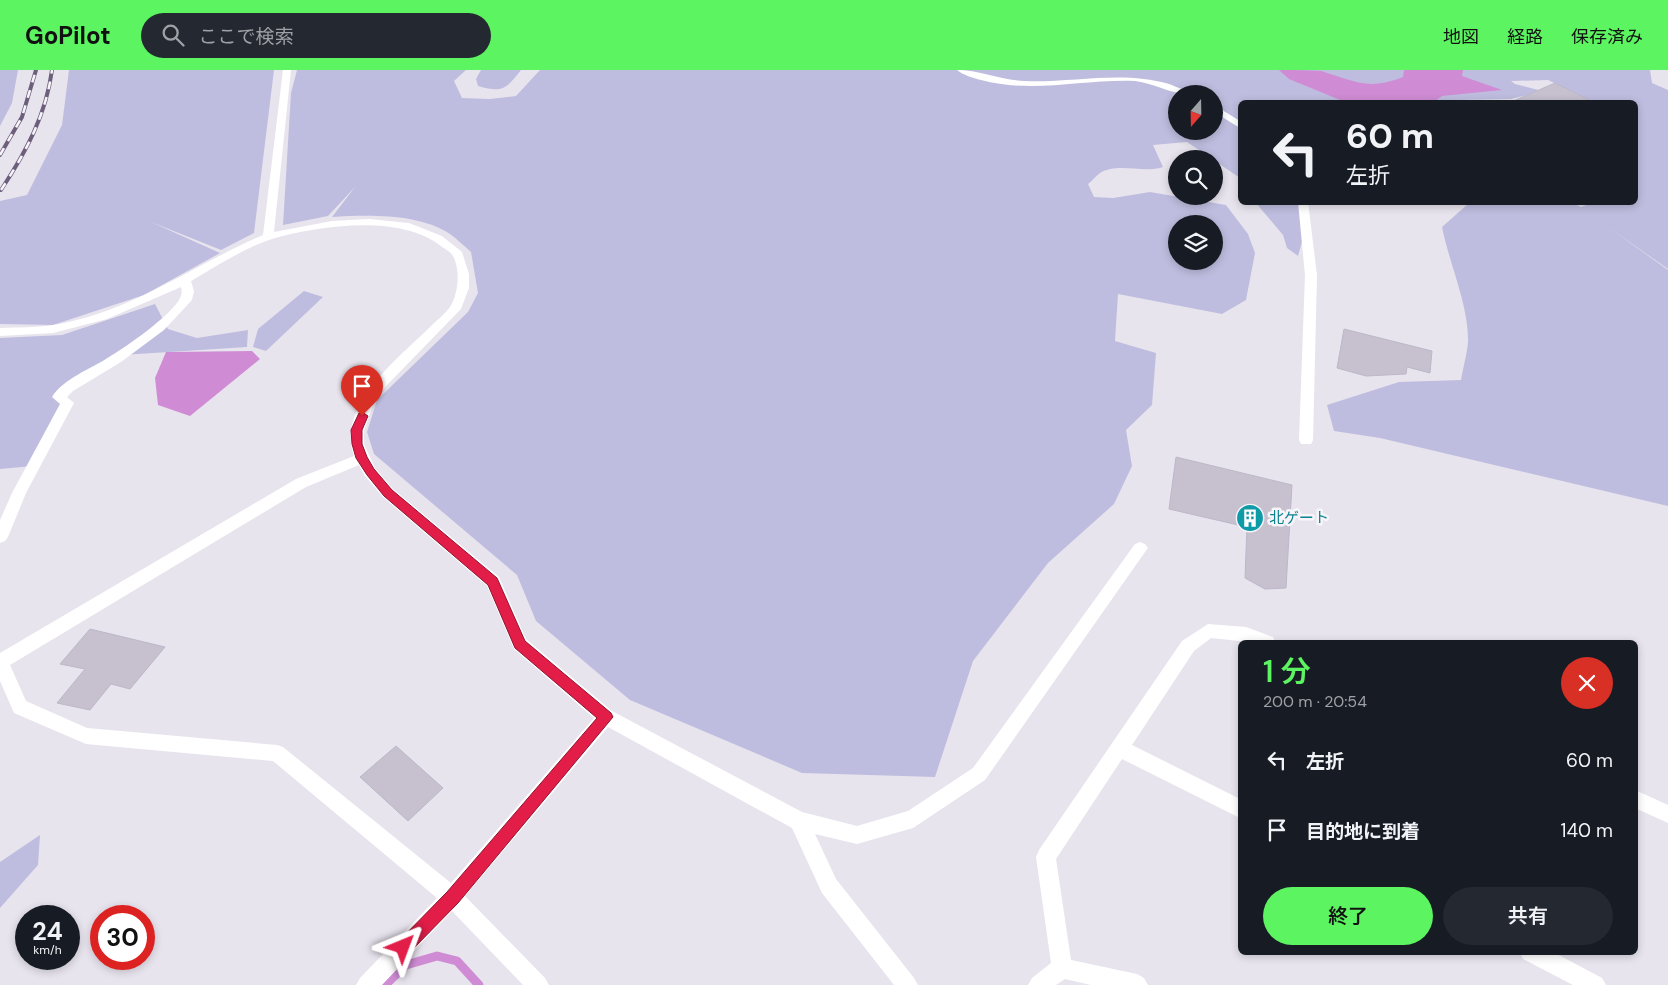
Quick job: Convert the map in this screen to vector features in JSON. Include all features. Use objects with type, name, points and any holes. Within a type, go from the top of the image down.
[{"type":"street","points":[[268,238],[286,70]]},
{"type":"street","points":[[961,70],[979,78],[1012,85],[1033,86],[1124,78],[1142,79],[1168,88]]},
{"type":"street","points":[[1223,114],[1238,125]]},
{"type":"street","points":[[1303,205],[1311,275],[1306,440]]},
{"type":"street","points":[[0,332],[53,329],[88,321],[149,298],[185,280],[229,254],[268,238],[332,224],[370,222],[409,226],[438,238],[458,254],[463,274],[463,288],[455,309],[382,381],[368,401],[356,430],[357,444],[370,472],[388,493],[493,582],[520,644],[606,717],[799,820],[858,836],[913,819],[979,774],[1140,548]]},
{"type":"street","points":[[0,537],[19,493],[67,403],[60,397],[68,388],[116,359],[160,327],[186,300],[188,291],[185,280]]},
{"type":"street","points":[[362,458],[301,483],[0,662],[20,707],[86,736],[277,753],[452,897],[538,985]]},
{"type":"street","points":[[1062,968],[1046,857],[1188,646],[1208,631],[1246,634],[1262,640]]},
{"type":"street","points":[[367,985],[452,897],[606,717]]},
{"type":"street","points":[[1119,748],[1238,808]]},
{"type":"street","points":[[1638,800],[1668,814]]},
{"type":"street","points":[[799,820],[828,886],[886,956],[907,985]]},
{"type":"street","points":[[1536,955],[1595,985]]},
{"type":"street","points":[[1039,985],[1062,968],[1137,985]]},
{"type":"shaded area","points":[[0,70],[18,70],[12,103],[0,126]]},
{"type":"shaded area","points":[[69,70],[274,70],[254,233],[221,250],[151,222],[220,253],[144,295],[53,325],[0,324],[0,201],[27,195],[62,125]]},
{"type":"shaded area","points":[[297,70],[466,70],[454,81],[462,98],[490,99],[516,96],[540,70],[1650,70],[1652,83],[1668,90],[1668,269],[1608,227],[1668,270],[1668,506],[1380,438],[1334,431],[1327,405],[1399,382],[1461,380],[1468,342],[1467,328],[1462,299],[1442,227],[1467,205],[1577,205],[1581,207],[1586,205],[1638,205],[1638,100],[1582,100],[1579,95],[1548,80],[1511,81],[1515,84],[1542,91],[1511,99],[1238,100],[1238,177],[1223,166],[1223,150],[1199,150],[1187,142],[1153,145],[1163,167],[1155,169],[1115,168],[1100,173],[1088,184],[1094,197],[1113,198],[1150,192],[1168,195],[1168,205],[1226,205],[1248,234],[1255,253],[1246,300],[1222,314],[1118,294],[1115,341],[1156,353],[1152,405],[1126,430],[1132,466],[1114,504],[1048,563],[973,661],[935,777],[802,773],[630,700],[536,621],[517,575],[374,454],[367,432],[377,400],[468,312],[478,293],[471,252],[450,234],[423,222],[377,216],[332,217],[355,187],[328,216],[283,225],[291,93]]},
{"type":"shaded area","points":[[481,70],[521,70],[503,88],[493,89],[478,86],[476,79]]},
{"type":"shaded area","points":[[1279,70],[1321,71],[1352,81],[1370,84],[1403,77],[1404,70],[1463,70],[1462,76],[1502,90],[1442,96],[1437,100],[1340,100],[1289,79]]},
{"type":"shaded area","points":[[1258,205],[1303,205],[1306,227],[1298,256],[1287,248],[1283,235]]},
{"type":"shaded area","points":[[304,291],[323,297],[266,351],[253,347],[258,329]]},
{"type":"shaded area","points":[[155,304],[168,329],[197,338],[248,330],[247,347],[122,355],[60,397],[62,412],[33,466],[0,469],[0,338],[62,335]]},
{"type":"shaded area","points":[[252,351],[260,359],[190,416],[158,405],[155,378],[166,352]]},
{"type":"shaded area","points":[[40,835],[38,865],[0,908],[0,862]]},
{"type":"building","points":[[1555,83],[1589,100],[1516,100]]},
{"type":"building","points":[[1344,329],[1432,351],[1430,373],[1407,367],[1406,374],[1366,376],[1337,368]]},
{"type":"building","name":"北ゲート","points":[[1176,457],[1292,485],[1286,588],[1265,589],[1245,578],[1247,527],[1169,509]]},
{"type":"building","points":[[90,629],[165,647],[130,689],[111,684],[90,710],[57,703],[85,669],[60,664]]},
{"type":"building","points":[[396,746],[443,788],[408,821],[360,777]]},
{"type":"waterway","points":[[385,985],[406,965],[437,956],[457,961],[479,985]]},
{"type":"railway","points":[[0,155],[22,117],[36,70]]},
{"type":"railway","points":[[1,190],[19,162],[34,133],[45,102],[52,70]]},
{"type":"place","name":"北ゲート","points":[[1250,518]]},
{"type":"route","points":[[362,416],[356,430],[357,444],[370,472],[388,493],[493,582],[520,644],[606,717],[452,897],[403,947]]}]
